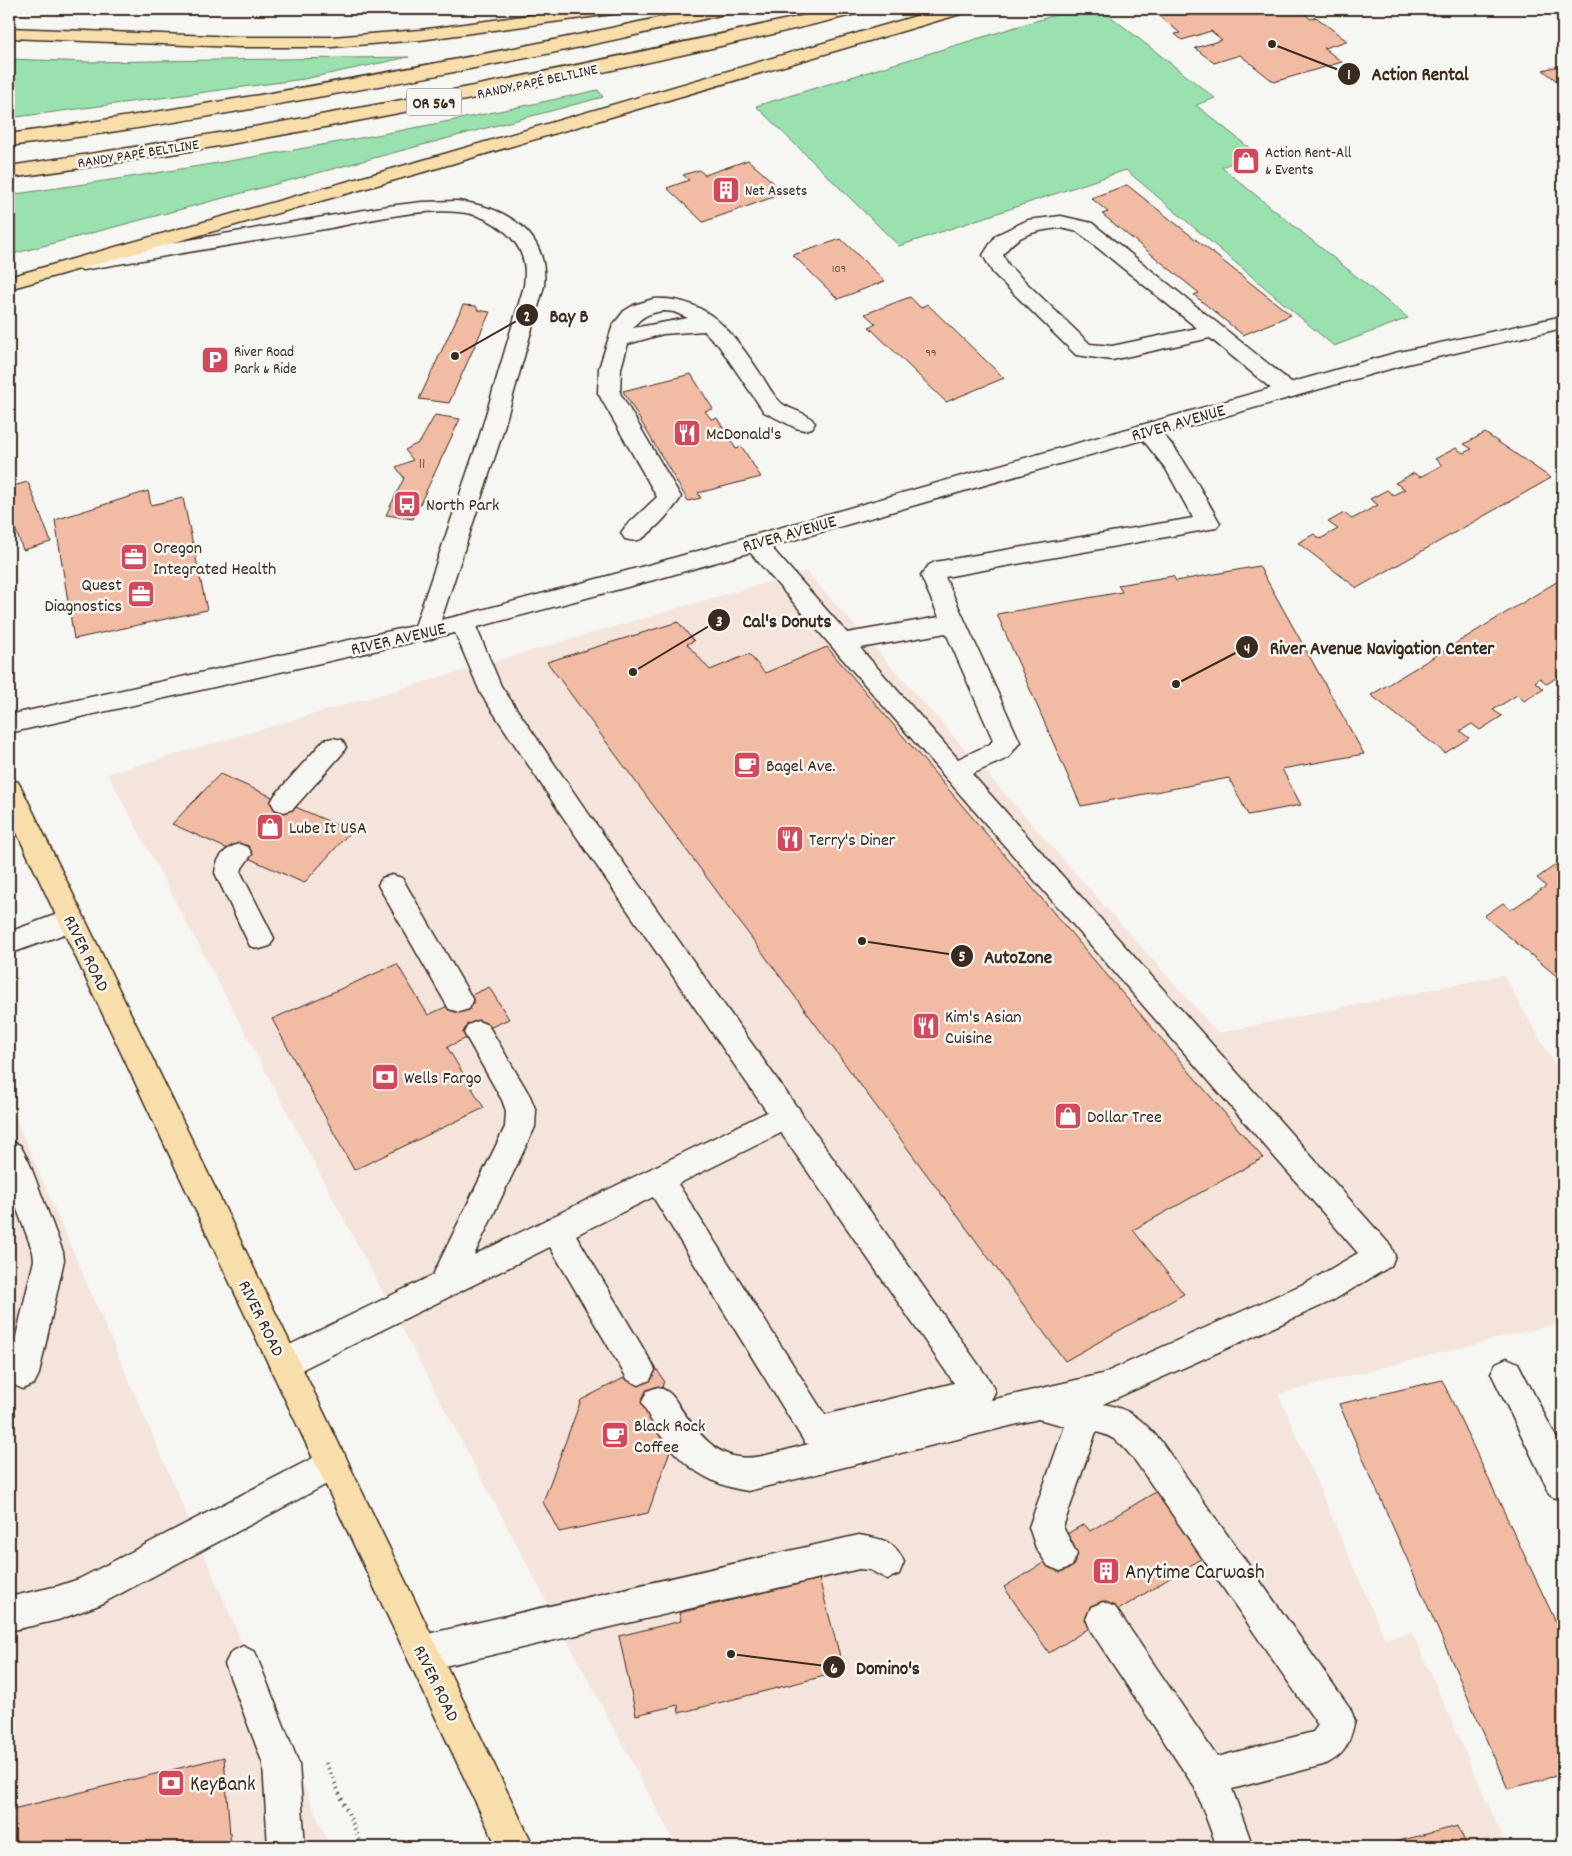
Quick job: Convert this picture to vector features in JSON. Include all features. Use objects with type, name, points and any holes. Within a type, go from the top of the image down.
[{"type":"main road","points":[[9,32],[120,39],[332,42],[420,35],[612,9]]},
{"type":"main road","name":"RANDY PAPÉ BELTLINE","points":[[9,140],[178,116],[355,85],[507,56],[722,9]]},
{"type":"main road","name":"RANDY PAPÉ BELTLINE","points":[[9,172],[200,144],[467,95],[854,9]]},
{"type":"main road","points":[[9,283],[446,160],[958,9]]},
{"type":"main road","name":"RIVER ROAD","points":[[9,789],[516,1847]]},
{"type":"street","points":[[69,266],[388,212],[439,206],[465,207],[487,212],[504,221],[515,230],[527,244],[534,259],[534,286],[490,438],[425,632]]},
{"type":"street","points":[[1214,331],[1112,353],[1084,350],[1000,269],[993,255],[1002,239],[1035,224],[1061,222],[1085,227],[1214,331],[1288,391]]},
{"type":"street","name":"RIVER AVENUE","points":[[9,724],[463,623],[563,597],[1403,358],[1563,322]]},
{"type":"street","points":[[633,533],[666,503],[669,497],[610,393],[610,368],[619,340],[666,327],[687,324],[709,324],[727,341],[772,407],[804,422]]},
{"type":"street","points":[[955,771],[999,751],[1007,742],[933,576],[937,571],[944,568],[1208,523],[1175,464],[1147,431]]},
{"type":"street","points":[[658,1402],[683,1438],[702,1455],[722,1470],[748,1475],[1105,1388],[1321,1291],[1380,1256],[754,543]]},
{"type":"street","points":[[463,623],[490,688],[572,810],[788,1116],[979,1392]]},
{"type":"street","points":[[842,642],[954,623]]},
{"type":"street","points":[[284,802],[334,747]]},
{"type":"street","points":[[239,854],[229,865],[228,873],[260,938]]},
{"type":"street","points":[[392,885],[459,1001]]},
{"type":"street","points":[[9,943],[72,920]]},
{"type":"street","points":[[444,1284],[520,1127],[521,1111],[515,1096],[478,1033]]},
{"type":"street","points":[[284,1363],[788,1116]]},
{"type":"street","points":[[9,1154],[14,1162],[48,1252],[49,1260],[23,1374]]},
{"type":"street","points":[[658,1179],[817,1432],[979,1392],[1118,1422],[1148,1451],[1337,1721],[1333,1736],[1323,1747],[1209,1777]]},
{"type":"street","points":[[556,1229],[639,1370]]},
{"type":"street","points":[[1507,1373],[1563,1485]]},
{"type":"street","points":[[1060,1554],[1048,1536],[1046,1527],[1085,1416]]},
{"type":"street","points":[[9,1614],[58,1603],[87,1593],[332,1464]]},
{"type":"street","points":[[423,1653],[859,1552],[877,1555],[886,1562]]},
{"type":"street","points":[[1103,1619],[1209,1777],[1235,1847]]},
{"type":"street","points":[[243,1664],[281,1764],[287,1847]]},
{"type":"shaded area","points":[[806,571],[1218,1033],[1503,975],[1563,1079],[1563,1322],[1278,1394],[1385,1639],[1412,1632],[1507,1847],[677,1847],[108,774]]},
{"type":"shaded area","points":[[9,1103],[330,1847],[9,1847]]},
{"type":"green space","points":[[1075,9],[1101,9],[1215,98],[1196,105],[1257,154],[1221,167],[1408,318],[1334,346],[1126,170],[899,246],[756,106]]},
{"type":"green space","points":[[409,57],[304,79],[9,118],[9,59],[89,62]]},
{"type":"green space","points":[[598,90],[603,97],[9,255],[9,195],[157,173],[304,148],[451,121]]},
{"type":"building","points":[[1298,9],[1311,19],[1316,17],[1347,41],[1324,48],[1342,62],[1274,82],[1240,55],[1214,63],[1195,48],[1222,40],[1211,31],[1182,40],[1175,34],[1180,33],[1152,10]]},
{"type":"building","points":[[1563,65],[1563,86],[1543,70]]},
{"type":"building","name":"Net Assets","points":[[748,160],[785,193],[703,222],[667,188],[689,180],[683,175],[699,170],[705,175]]},
{"type":"building","points":[[1127,185],[1291,315],[1243,335],[1194,295],[1199,293],[1102,214],[1108,212],[1091,198]]},
{"type":"building","name":"Net Assets","points":[[841,239],[885,281],[838,299],[793,255]]},
{"type":"building","points":[[910,297],[921,308],[927,304],[1004,378],[946,402],[869,327],[876,324],[865,314]]},
{"type":"building","points":[[463,305],[476,306],[478,310],[490,312],[449,403],[419,399]]},
{"type":"building","name":"McDonald's","points":[[691,374],[713,409],[705,411],[711,419],[717,418],[736,449],[742,447],[761,477],[698,493],[701,498],[688,501],[623,391]]},
{"type":"building","points":[[435,415],[460,419],[413,519],[386,515],[404,478],[396,467],[413,460],[405,450],[420,442]]},
{"type":"building","points":[[1485,433],[1551,478],[1357,588],[1298,543],[1314,534],[1320,539],[1338,529],[1328,522],[1344,513],[1352,519],[1378,505],[1370,499],[1387,490],[1393,495],[1405,489],[1395,483],[1414,473],[1420,477],[1442,465],[1435,459],[1456,448],[1463,453],[1472,449],[1464,444]]},
{"type":"building","points":[[28,482],[51,542],[23,550],[9,512],[9,487]]},
{"type":"building","points":[[148,491],[151,505],[183,498],[207,610],[74,639],[55,520]]},
{"type":"building","points":[[1259,566],[1364,754],[1282,769],[1301,805],[1248,815],[1229,778],[1081,806],[997,614],[1122,592],[1118,585],[1173,576],[1176,581]]},
{"type":"building","points":[[1563,578],[1563,660],[1561,662],[1563,663],[1563,673],[1547,684],[1540,678],[1535,682],[1544,689],[1524,701],[1517,695],[1493,710],[1502,716],[1480,730],[1472,724],[1460,731],[1469,738],[1445,753],[1371,695]]},
{"type":"building","points":[[678,622],[694,641],[687,644],[710,670],[749,654],[765,673],[827,647],[1263,1158],[1133,1230],[1184,1294],[1065,1361],[547,662]]},
{"type":"building","points":[[220,774],[351,831],[304,883],[172,824]]},
{"type":"building","points":[[1563,860],[1563,975],[1559,978],[1484,916],[1503,903],[1511,910],[1546,886],[1537,878]]},
{"type":"building","name":"Wells Fargo","points":[[397,964],[428,1015],[489,987],[509,1019],[447,1047],[484,1108],[354,1170],[272,1019]]},
{"type":"building","points":[[15,1177],[25,1205],[9,1211],[9,1180]]},
{"type":"building","name":"Black Rock Coffee","points":[[653,1363],[664,1381],[651,1422],[671,1448],[648,1513],[559,1532],[543,1502],[581,1400]]},
{"type":"building","points":[[1442,1380],[1563,1637],[1563,1774],[1508,1789],[1339,1404]]},
{"type":"building","name":"Anytime Carwash","points":[[1159,1490],[1207,1555],[1049,1653],[1004,1587],[1074,1544],[1067,1534],[1084,1524],[1090,1531]]},
{"type":"building","points":[[819,1579],[844,1671],[679,1713],[678,1705],[636,1715],[619,1636],[681,1621],[679,1613]]},
{"type":"building","name":"KeyBank","points":[[224,1757],[231,1847],[9,1847],[9,1810]]},
{"type":"building","points":[[1458,1826],[1467,1847],[1375,1847]]},
{"type":"place","name":"Action Rental","points":[[1272,44]]},
{"type":"place","name":"Action Rent-All & Events","points":[[1246,161]]},
{"type":"place","name":"Net Assets","points":[[726,190]]},
{"type":"place","name":"Bay B","points":[[455,356]]},
{"type":"place","name":"River Road Park & Ride","points":[[215,360]]},
{"type":"place","name":"McDonald's","points":[[687,433]]},
{"type":"place","name":"North Park","points":[[407,504]]},
{"type":"place","name":"Oregon Integrated Health","points":[[134,557]]},
{"type":"place","name":"Quest Diagnostics","points":[[141,594]]},
{"type":"place","name":"Cal's Donuts","points":[[633,672]]},
{"type":"place","name":"River Avenue Navigation Center","points":[[1176,684]]},
{"type":"place","name":"Bagel Ave.","points":[[747,765]]},
{"type":"place","name":"Lube It USA","points":[[270,827]]},
{"type":"place","name":"Terry's Diner","points":[[790,839]]},
{"type":"place","name":"AutoZone","points":[[862,941]]},
{"type":"place","name":"Kim's Asian Cuisine","points":[[926,1026]]},
{"type":"place","name":"Wells Fargo","points":[[385,1077]]},
{"type":"place","name":"Dollar Tree","points":[[1068,1116]]},
{"type":"place","name":"Black Rock Coffee","points":[[615,1435]]},
{"type":"place","name":"Anytime Carwash","points":[[1106,1571]]},
{"type":"place","name":"Domino's","points":[[731,1654]]},
{"type":"place","name":"KeyBank","points":[[171,1783]]}]
